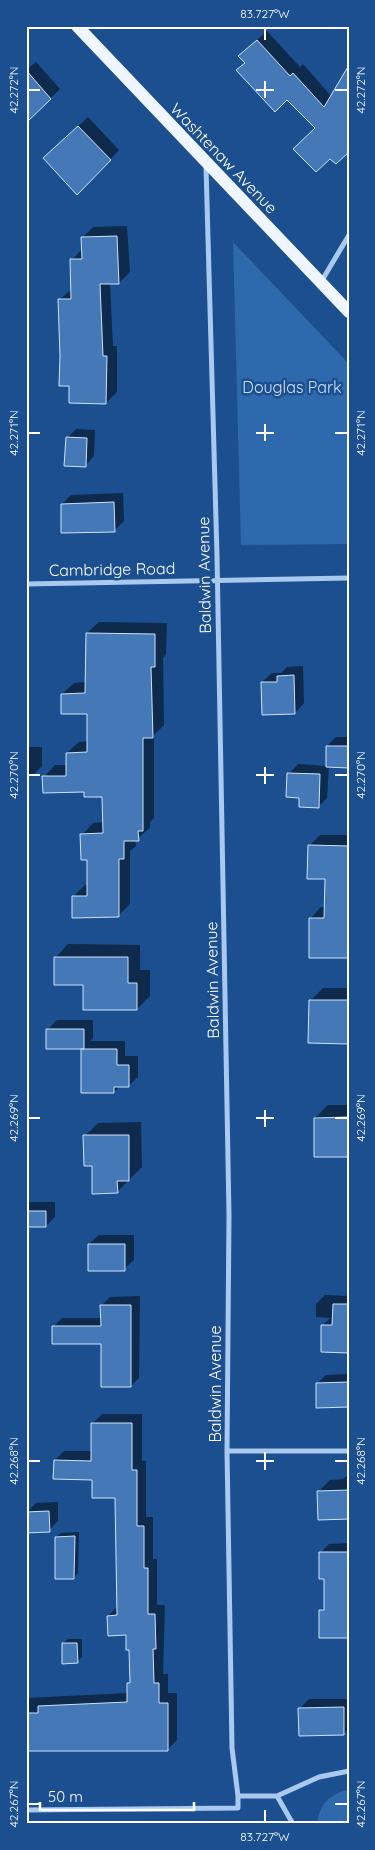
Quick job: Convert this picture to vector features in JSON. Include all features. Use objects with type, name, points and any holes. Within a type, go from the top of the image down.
[{"type":"main road","name":"Washtenaw Avenue","points":[[77,26],[206,164],[349,312]]},
{"type":"street","name":"Baldwin Avenue","points":[[206,164],[217,579],[229,1215],[227,1451],[232,1748],[238,1796]]},
{"type":"street","points":[[321,282],[349,235]]},
{"type":"street","name":"Cambridge Road","points":[[26,584],[349,578]]},
{"type":"street","points":[[227,1451],[349,1451]]},
{"type":"street","points":[[26,1810],[238,1808],[238,1796],[277,1796],[319,1777],[349,1771]]},
{"type":"street","points":[[277,1796],[293,1824]]},
{"type":"green space","name":"Douglas Park","points":[[233,242],[349,364],[349,544],[241,545]]},
{"type":"green space","points":[[349,1790],[349,1824],[317,1824],[320,1811],[327,1801],[342,1791]]},
{"type":"building","points":[[257,40],[290,76],[293,73],[324,107],[349,65],[349,152],[336,164],[330,159],[316,172],[293,149],[315,128],[287,100],[275,112],[236,70],[245,63],[238,56]]},
{"type":"building","points":[[26,70],[51,99],[26,123]]},
{"type":"building","points":[[78,126],[111,160],[77,195],[43,158]]},
{"type":"building","points":[[117,236],[119,284],[100,284],[103,356],[107,356],[106,404],[69,403],[69,386],[59,386],[58,299],[71,299],[70,259],[82,259],[81,237]]},
{"type":"building","points":[[66,437],[87,438],[86,467],[64,466]]},
{"type":"building","points":[[114,502],[115,532],[61,533],[61,504]]},
{"type":"building","points":[[86,633],[155,634],[155,667],[151,667],[153,738],[143,738],[143,831],[138,831],[139,841],[124,841],[124,859],[119,859],[119,917],[72,918],[72,896],[87,896],[87,860],[81,860],[80,834],[103,833],[102,797],[84,797],[84,792],[43,793],[42,776],[66,776],[66,753],[87,752],[87,714],[61,714],[61,694],[85,693]]},
{"type":"building","points":[[294,675],[295,714],[262,715],[261,682],[277,682],[277,676]]},
{"type":"building","points":[[326,746],[349,746],[349,768],[326,767]]},
{"type":"building","points":[[287,773],[320,774],[319,808],[299,807],[299,798],[286,797]]},
{"type":"building","points":[[308,845],[349,846],[349,958],[309,958],[309,918],[324,918],[325,879],[307,879]]},
{"type":"building","points":[[54,957],[128,957],[128,983],[137,983],[137,1010],[83,1010],[83,985],[54,985]]},
{"type":"building","points":[[309,1000],[349,1000],[349,1044],[308,1043]]},
{"type":"building","points":[[46,1029],[84,1029],[84,1049],[46,1049]]},
{"type":"building","points":[[81,1049],[117,1049],[117,1065],[129,1065],[129,1087],[114,1087],[114,1093],[81,1093]]},
{"type":"building","points":[[349,1117],[349,1157],[314,1157],[314,1118]]},
{"type":"building","points":[[83,1135],[129,1135],[129,1181],[117,1181],[118,1193],[92,1194],[92,1166],[84,1166]]},
{"type":"building","points":[[26,1211],[46,1211],[46,1227],[26,1227]]},
{"type":"building","points":[[88,1244],[125,1244],[125,1271],[88,1271]]},
{"type":"building","points":[[333,1304],[349,1304],[349,1353],[321,1352],[321,1325],[332,1325]]},
{"type":"building","points":[[100,1305],[131,1305],[131,1387],[101,1387],[101,1344],[52,1344],[52,1326],[101,1326]]},
{"type":"building","points":[[349,1382],[349,1407],[316,1408],[316,1383]]},
{"type":"building","points":[[91,1423],[132,1423],[132,1470],[137,1470],[137,1526],[144,1526],[144,1568],[148,1568],[148,1614],[155,1614],[156,1649],[153,1649],[154,1683],[159,1683],[159,1703],[168,1703],[168,1751],[26,1751],[26,1713],[38,1713],[38,1706],[127,1702],[127,1683],[130,1683],[129,1650],[126,1650],[126,1635],[108,1636],[107,1616],[117,1615],[115,1498],[92,1498],[92,1480],[53,1479],[54,1460],[91,1461]]},
{"type":"building","points":[[349,1490],[349,1519],[318,1520],[317,1491]]},
{"type":"building","points":[[49,1511],[50,1532],[26,1533],[26,1512]]},
{"type":"building","points":[[75,1536],[74,1579],[55,1579],[55,1537]]},
{"type":"building","points":[[319,1552],[349,1552],[349,1638],[319,1638],[319,1610],[324,1610],[324,1579],[319,1579]]},
{"type":"building","points":[[62,1643],[77,1643],[78,1663],[62,1664]]},
{"type":"building","points":[[344,1707],[344,1735],[299,1736],[298,1708]]}]
